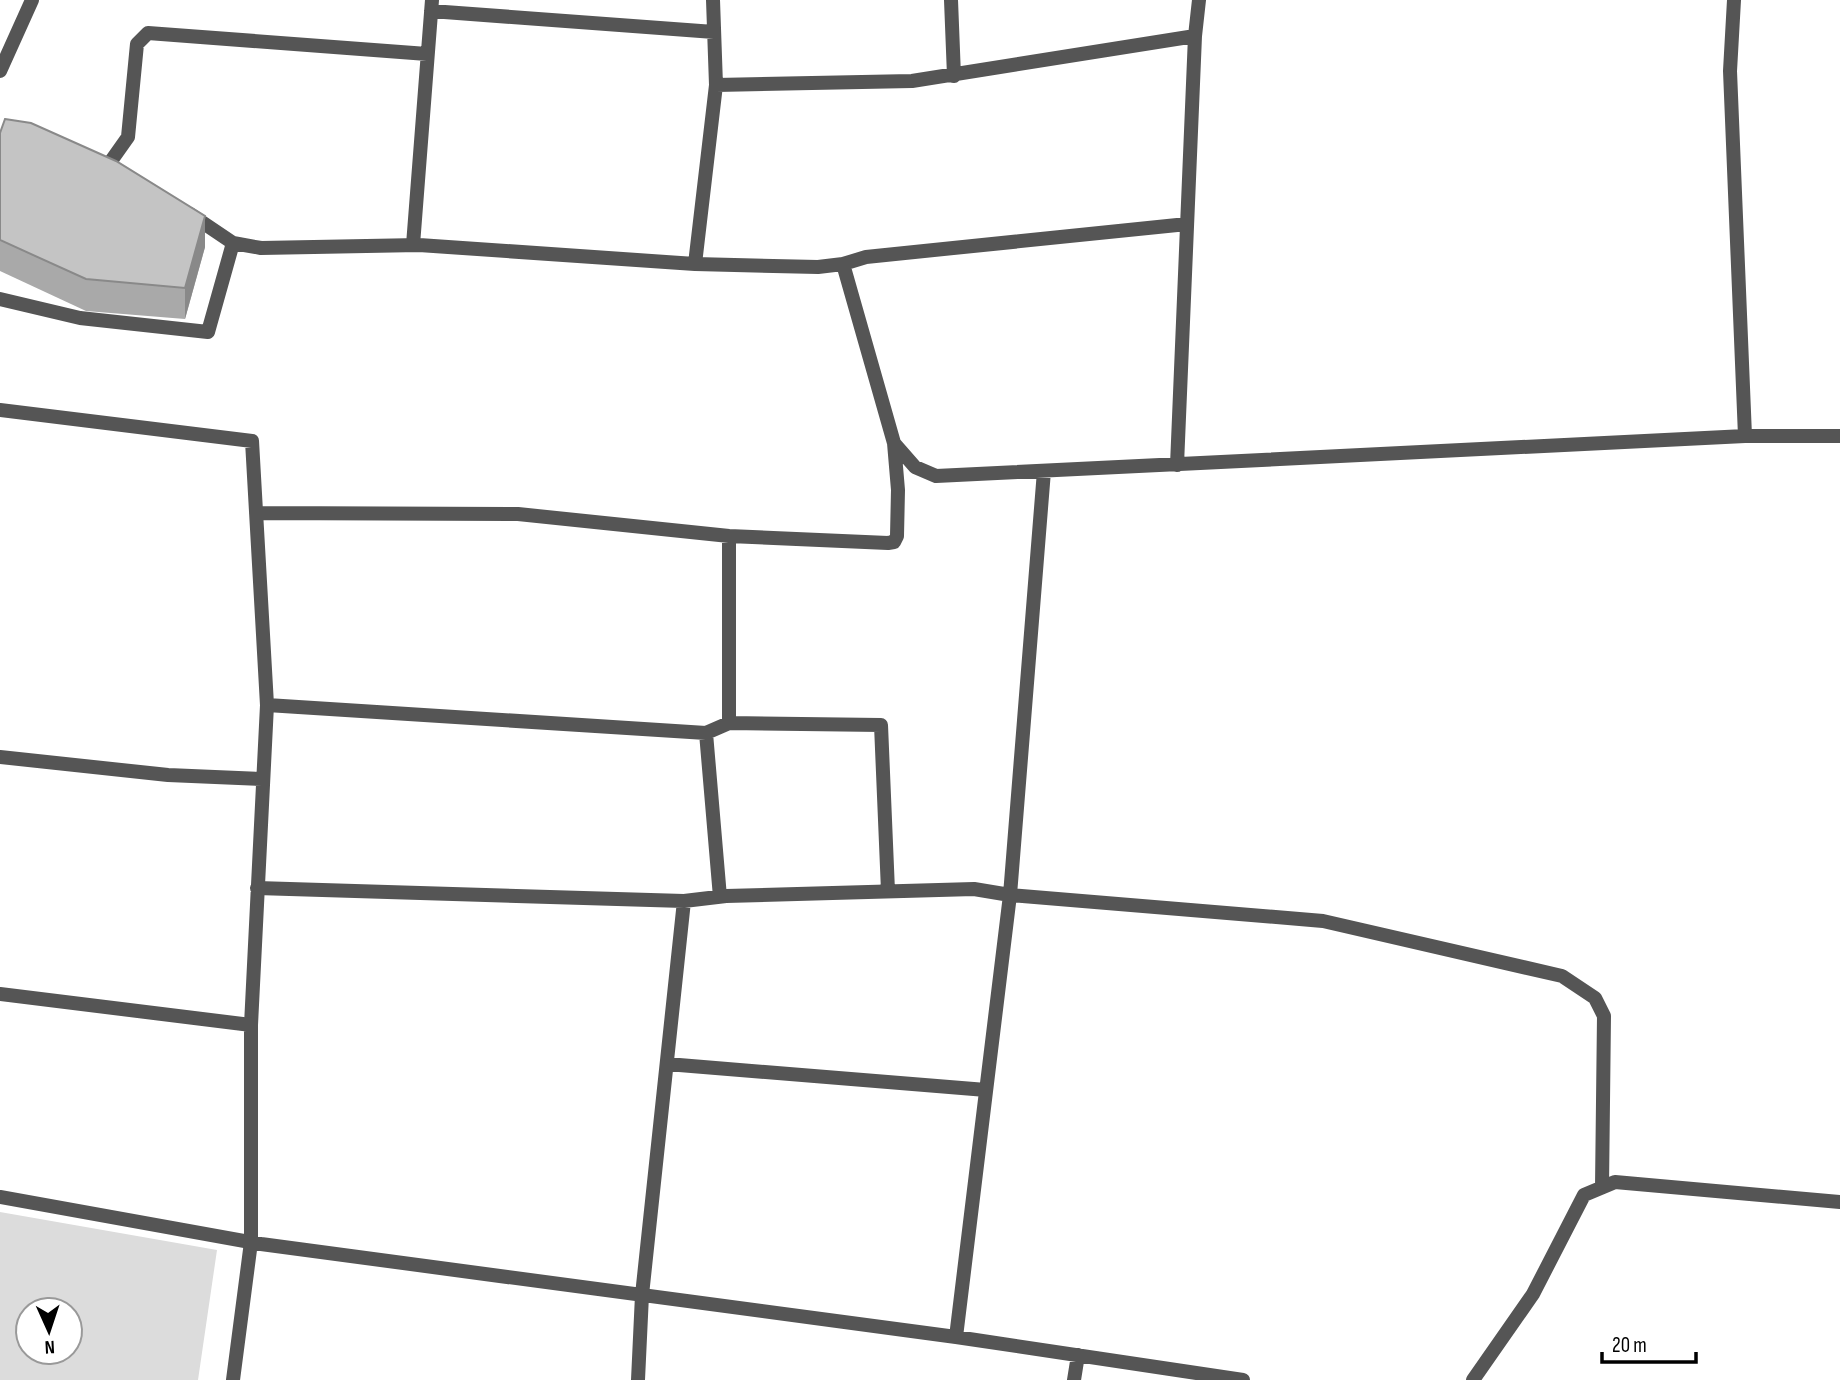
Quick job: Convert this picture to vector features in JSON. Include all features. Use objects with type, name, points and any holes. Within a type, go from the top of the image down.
[{"type":"street","points":[[0,71],[32,0]]},
{"type":"street","points":[[695,264],[716,85],[713,0]]},
{"type":"street","points":[[951,0],[954,76]]},
{"type":"street","points":[[1177,465],[1195,36],[1199,0]]},
{"type":"street","points":[[1734,0],[1730,71],[1745,436]]},
{"type":"street","points":[[413,245],[432,6],[714,32]]},
{"type":"street","points":[[98,152],[116,165],[128,137],[137,44],[148,33],[427,54]]},
{"type":"street","points":[[716,85],[912,81],[1195,36]]},
{"type":"street","points":[[177,206],[233,243],[261,248],[413,245],[695,264],[818,267],[843,264],[866,257],[1187,224]]},
{"type":"street","points":[[0,299],[80,318],[208,332],[233,243]]},
{"type":"street","points":[[256,513],[518,514],[729,536],[894,542],[897,536],[898,513],[894,443],[843,264]]},
{"type":"street","points":[[0,410],[252,440],[267,705],[251,1025],[251,1242],[233,1380]]},
{"type":"street","points":[[894,443],[915,467],[936,476],[1745,436],[1840,436]]},
{"type":"street","points":[[956,1337],[1010,895],[1044,471]]},
{"type":"street","points":[[729,536],[729,723]]},
{"type":"street","points":[[267,705],[706,733],[729,723],[881,725],[888,891]]},
{"type":"street","points":[[706,733],[720,897]]},
{"type":"street","points":[[0,757],[168,775],[262,779]]},
{"type":"street","points":[[257,888],[684,901],[720,897],[974,888],[1010,895],[1323,921],[1562,976],[1595,998],[1604,1016],[1602,1187]]},
{"type":"street","points":[[638,1380],[642,1295],[684,901]]},
{"type":"street","points":[[0,994],[251,1025]]},
{"type":"street","points":[[667,1064],[986,1090]]},
{"type":"street","points":[[1474,1380],[1533,1294],[1584,1195],[1615,1182],[1840,1202]]},
{"type":"street","points":[[0,1197],[251,1242],[956,1337],[1243,1380]]},
{"type":"street","points":[[1074,1380],[1078,1355]]},
{"type":"shaded area","points":[[0,1212],[217,1250],[198,1380],[0,1380]]},
{"type":"building","points":[[5,119],[31,123],[116,161],[205,216],[185,288],[86,279],[0,240],[0,133]]}]
